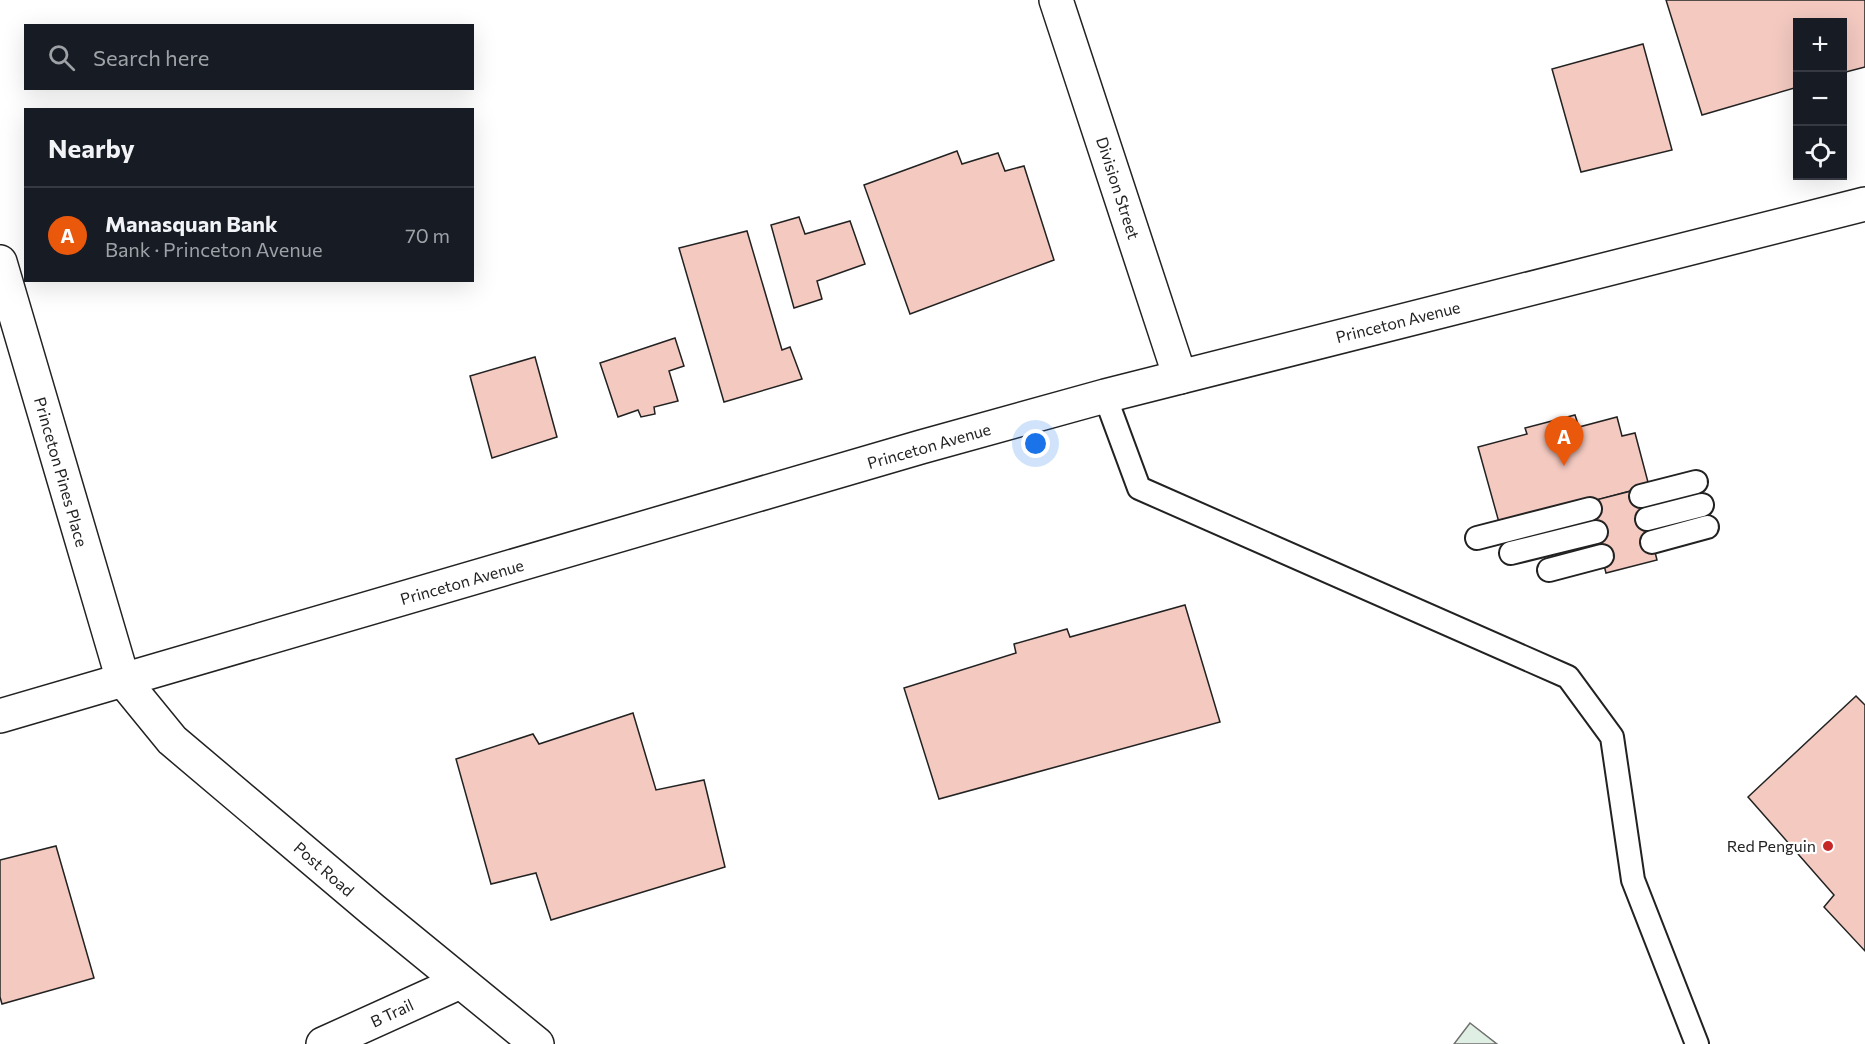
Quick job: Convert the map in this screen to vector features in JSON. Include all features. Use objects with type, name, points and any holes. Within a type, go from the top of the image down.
[{"type":"main road","name":"Division Street","points":[[1056,0],[1180,377]]},
{"type":"main road","name":"Princeton Avenue","points":[[0,716],[921,447],[1105,396],[1865,204]]},
{"type":"main road","name":"Princeton Pines Place","points":[[0,262],[123,680]]},
{"type":"main road","name":"Post Road","points":[[123,680],[172,740],[373,910],[537,1044]]},
{"type":"main road","name":"B Trail","points":[[323,1044],[460,982]]},
{"type":"lane","points":[[1105,396],[1139,488],[1568,677],[1612,737],[1633,880],[1697,1044]]},
{"type":"lane","points":[[1641,496],[1696,482]]},
{"type":"lane","points":[[1647,519],[1702,505]]},
{"type":"lane","points":[[1477,538],[1590,509]]},
{"type":"lane","points":[[1653,542],[1707,527]]},
{"type":"lane","points":[[1511,553],[1596,532]]},
{"type":"lane","points":[[1549,570],[1602,556]]},
{"type":"green space","points":[[1470,1023],[1497,1044],[1454,1044]]},
{"type":"building","points":[[1666,0],[1865,0],[1865,67],[1847,72],[1847,18],[1793,18],[1793,88],[1702,115]]},
{"type":"building","points":[[1643,44],[1672,150],[1581,172],[1552,69]]},
{"type":"building","points":[[957,151],[962,164],[998,153],[1005,171],[1024,166],[1054,260],[910,314],[864,185]]},
{"type":"building","points":[[799,217],[805,234],[850,221],[865,264],[817,281],[822,299],[794,308],[771,225]]},
{"type":"building","points":[[747,231],[782,350],[790,347],[802,379],[724,402],[679,248]]},
{"type":"building","points":[[675,338],[684,366],[669,371],[678,401],[654,407],[655,414],[641,417],[638,410],[618,417],[600,363]]},
{"type":"building","points":[[535,357],[557,437],[492,458],[470,376]]},
{"type":"building","points":[[1575,415],[1579,427],[1617,417],[1622,436],[1635,433],[1649,486],[1500,526],[1478,447],[1527,434],[1525,428]]},
{"type":"building","points":[[1639,489],[1657,560],[1606,573],[1588,502]]},
{"type":"building","points":[[1185,605],[1220,722],[939,799],[904,688],[1016,653],[1014,644],[1067,629],[1070,637]]},
{"type":"building","name":"Red Penguin","points":[[1856,696],[1865,705],[1865,951],[1824,907],[1834,895],[1748,797]]},
{"type":"building","points":[[633,713],[656,790],[704,780],[725,867],[551,920],[536,873],[491,884],[456,759],[533,734],[539,744]]},
{"type":"building","points":[[56,846],[94,978],[2,1004],[0,997],[0,860]]},
{"type":"place","name":"Manasquan Bank","points":[[1564,466]]},
{"type":"place","name":"Red Penguin","points":[[1828,846]]}]
